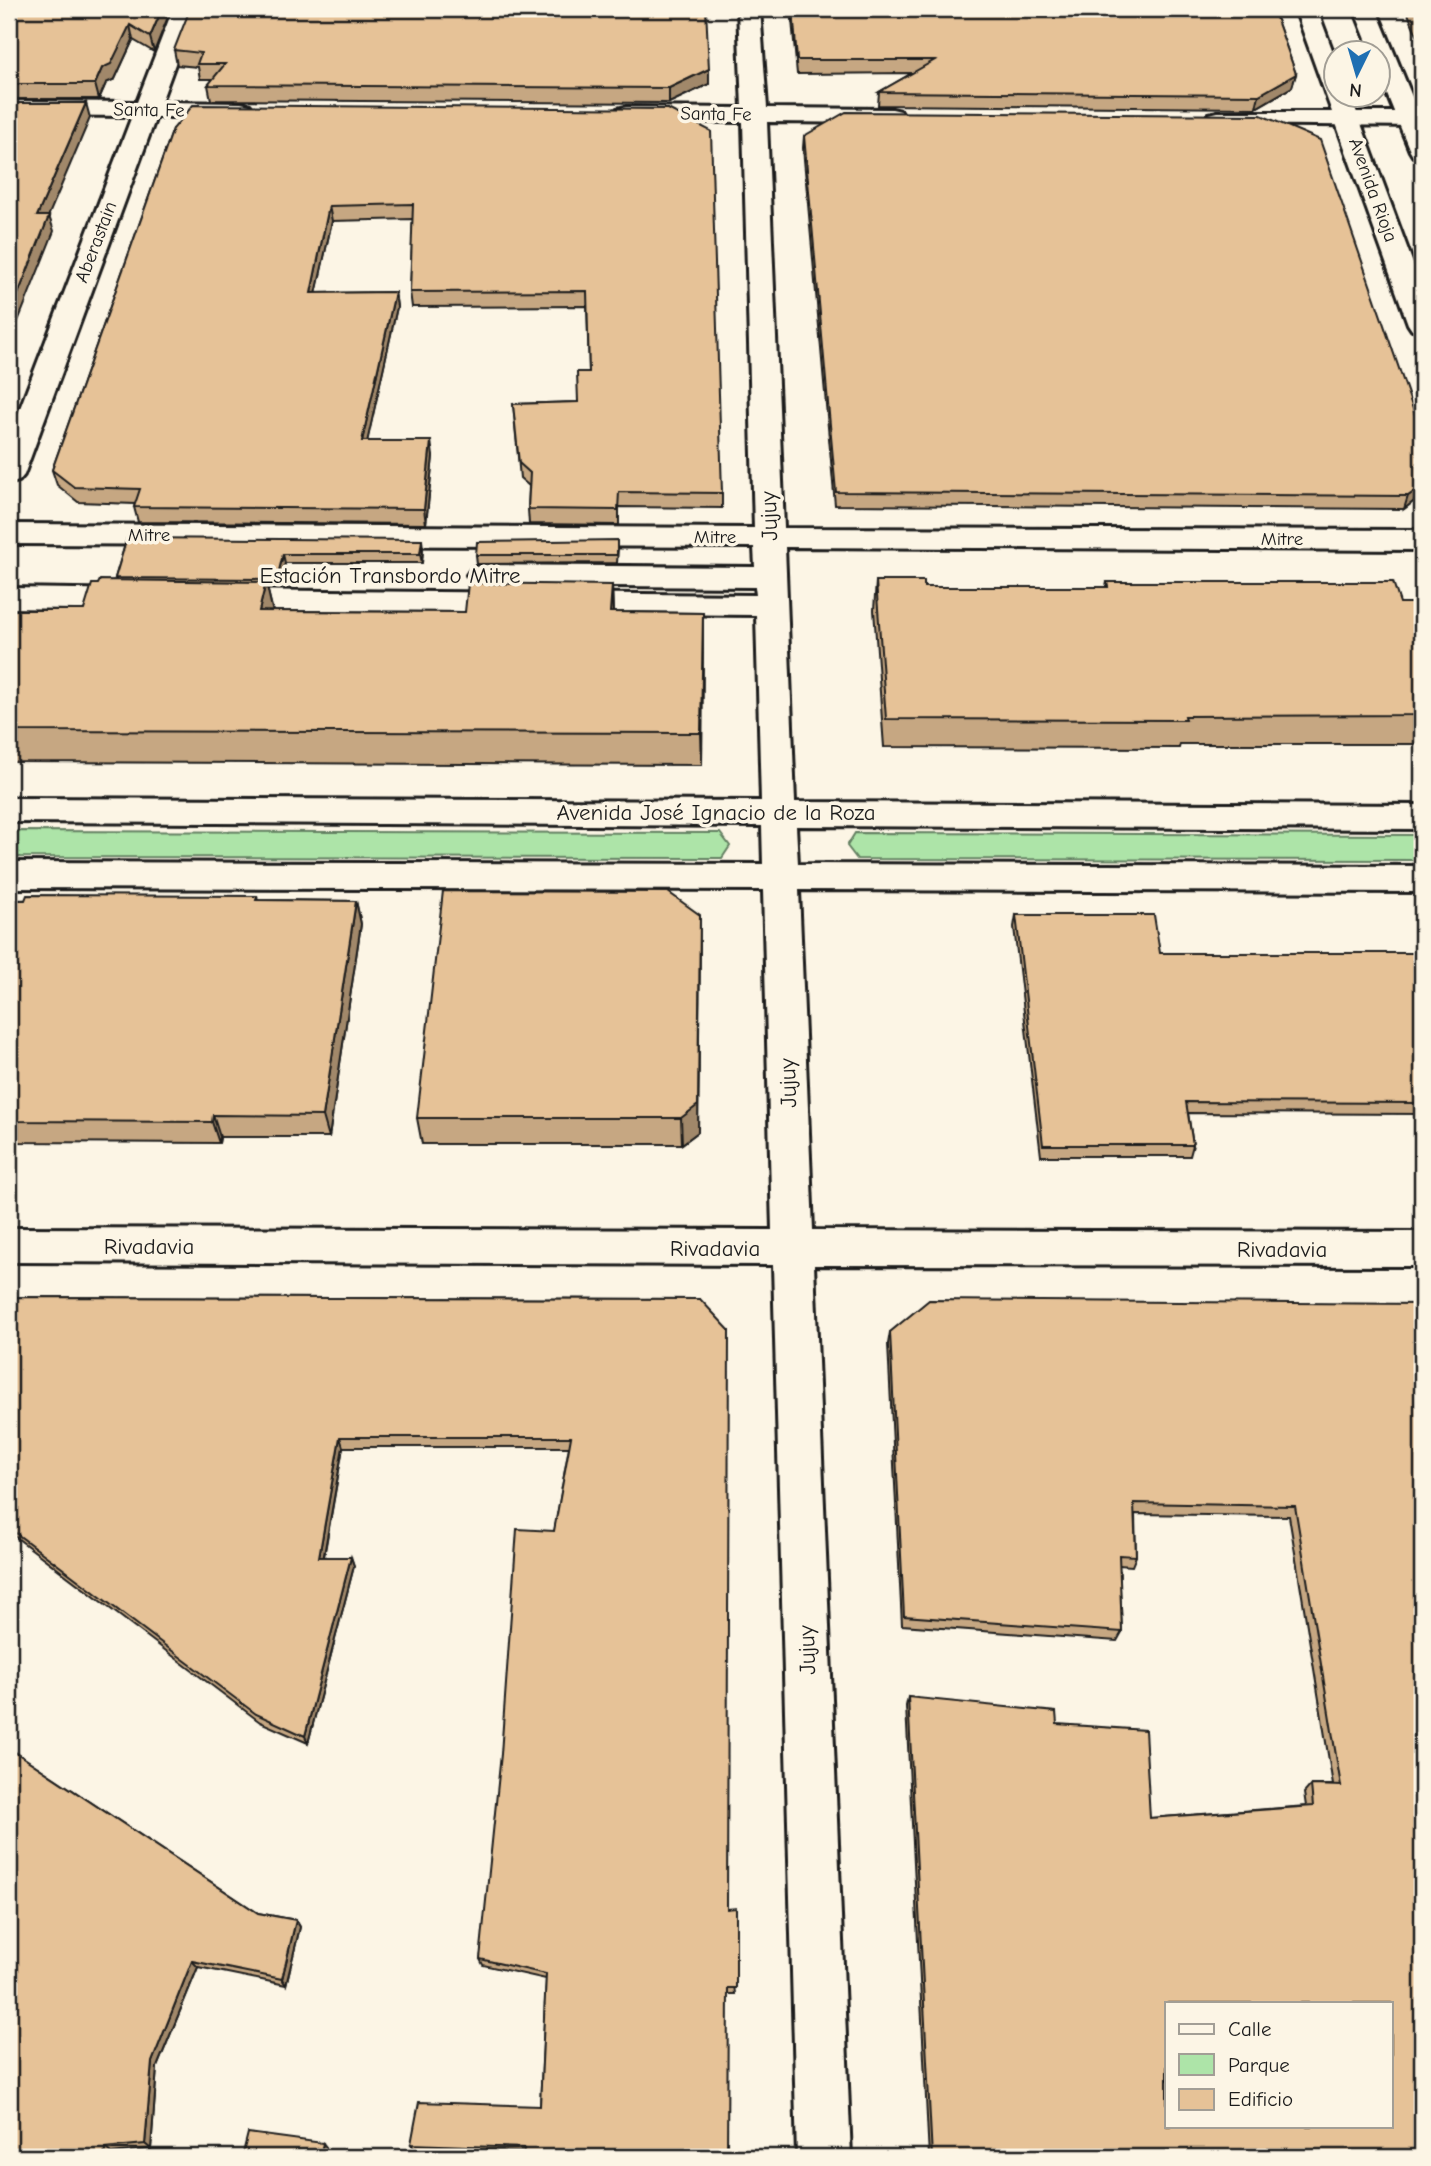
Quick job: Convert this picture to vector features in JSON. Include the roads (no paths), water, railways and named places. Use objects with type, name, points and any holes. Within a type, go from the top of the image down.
[{"type":"street","name":"Aberastain","points":[[9,475],[184,9]]},
{"type":"street","name":"Jujuy","points":[[749,9],[782,877],[824,2157]]},
{"type":"street","name":"Avenida Rioja","points":[[1306,9],[1322,52]]},
{"type":"street","points":[[1365,9],[1416,119],[1422,151]]},
{"type":"street","name":"Santa Fe","points":[[9,108],[270,111]]},
{"type":"street","name":"Avenida Rioja","points":[[1343,108],[1422,324]]},
{"type":"street","name":"Santa Fe","points":[[605,113],[910,116]]},
{"type":"street","points":[[1197,119],[1416,119]]},
{"type":"street","name":"Mitre","points":[[9,534],[1422,540]]},
{"type":"street","points":[[9,573],[153,574]]},
{"type":"street","name":"Estación Transbordo Mitre","points":[[206,574],[771,591]]},
{"type":"street","name":"Estación Transbordo Mitre","points":[[9,598],[178,600],[771,591]]},
{"type":"street","name":"Avenida José Ignacio de la Roza","points":[[9,810],[1422,817]]},
{"type":"street","points":[[9,874],[1422,879]]},
{"type":"street","name":"Rivadavia","points":[[9,1245],[1422,1249]]}]
